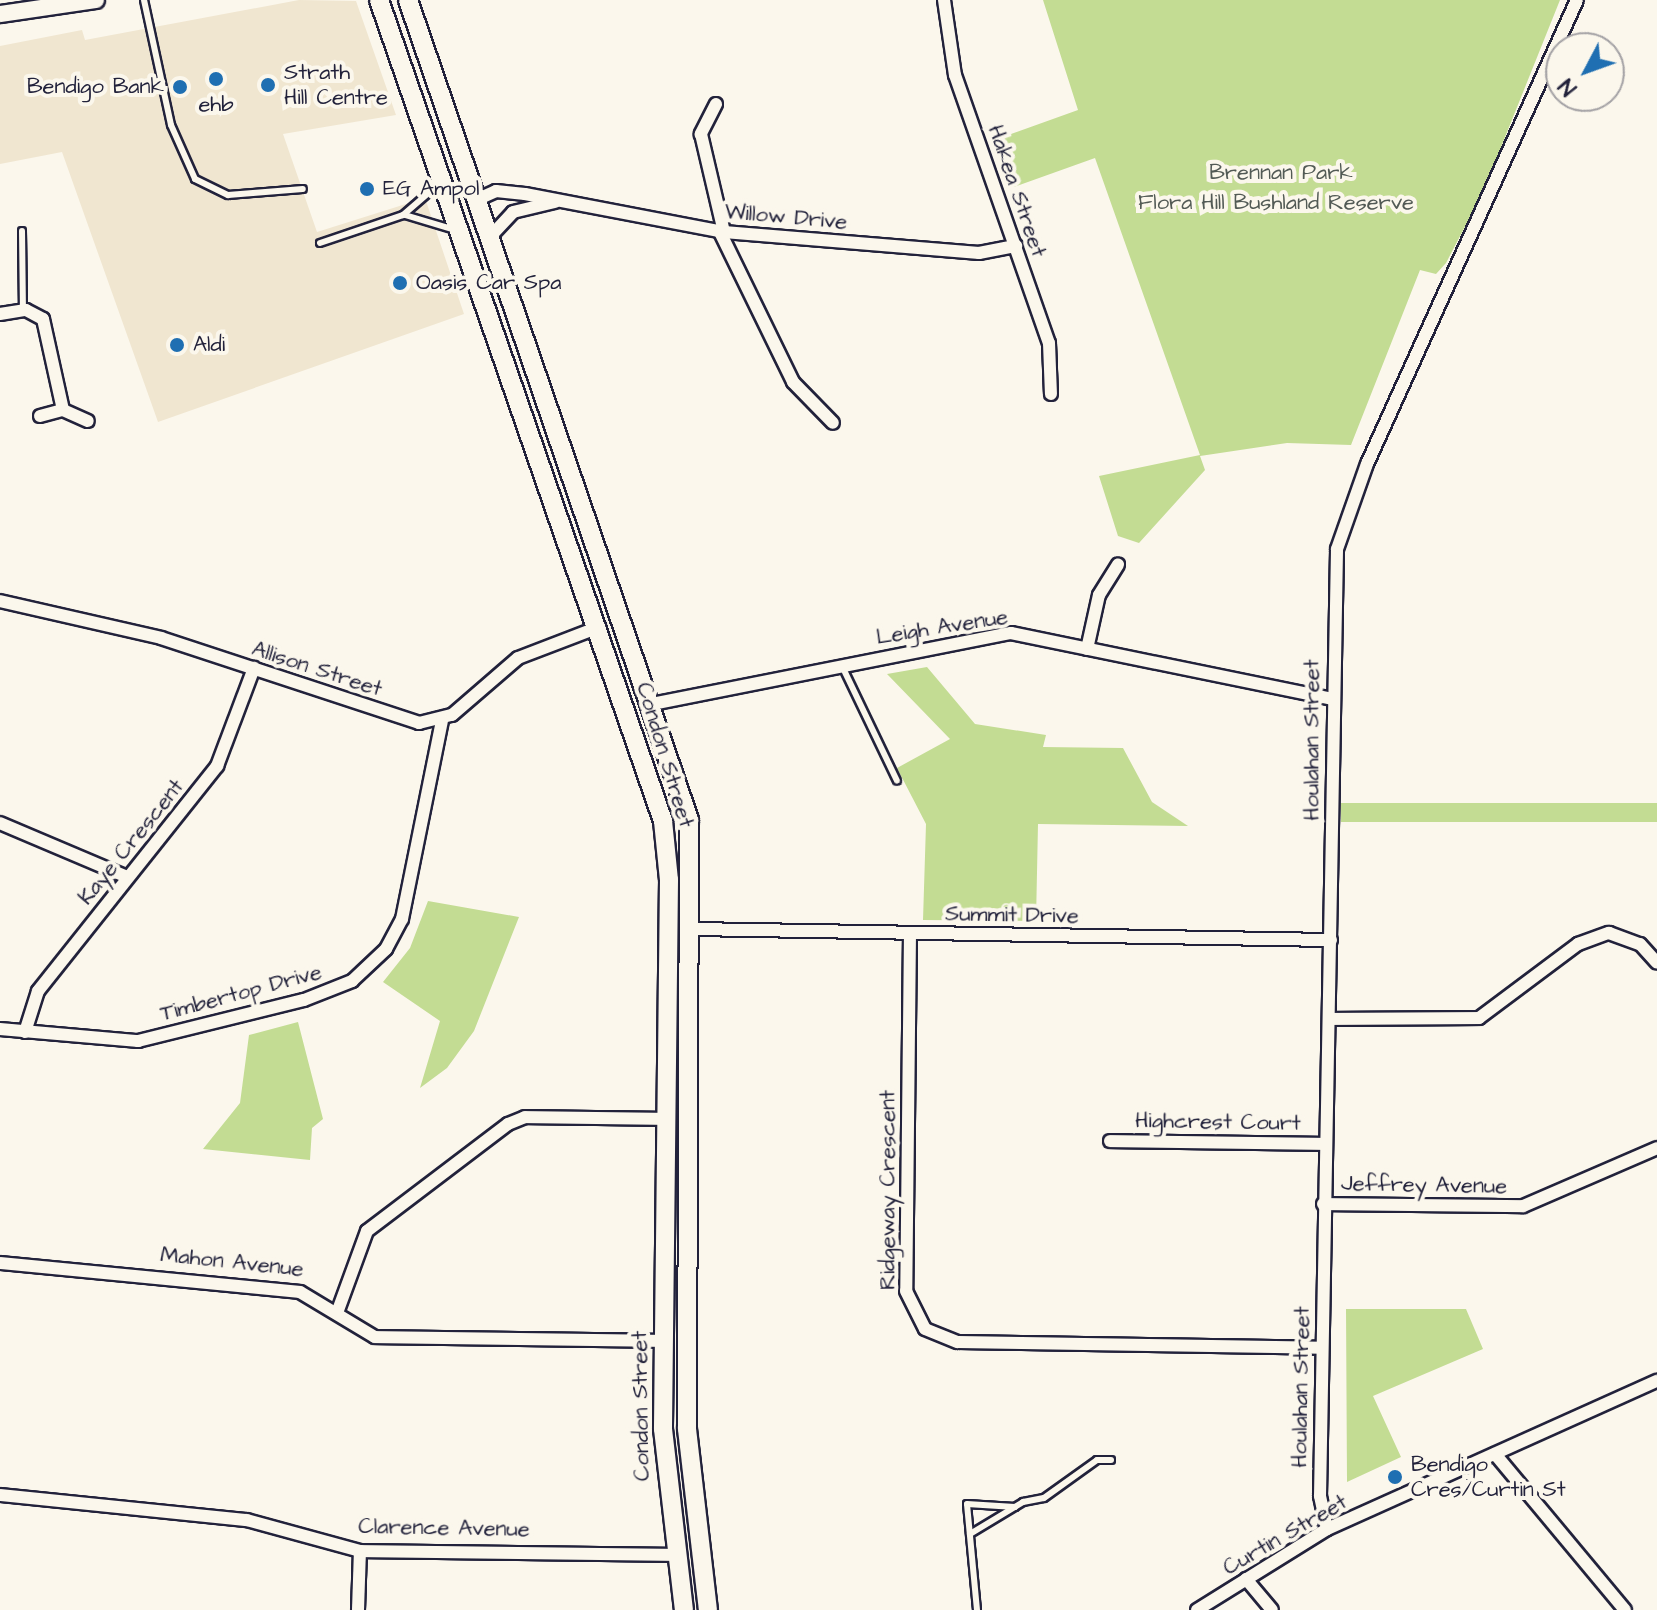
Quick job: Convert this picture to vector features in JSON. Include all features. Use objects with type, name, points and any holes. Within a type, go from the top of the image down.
[{"type":"main road","name":"Condon Street","points":[[379,0],[599,627],[668,850],[664,1461],[684,1610]]},
{"type":"main road","name":"Condon Street","points":[[408,0],[652,704],[689,820],[693,929],[686,1340],[708,1610]]},
{"type":"main road","points":[[476,200],[468,215],[477,278]]},
{"type":"main road","points":[[599,627],[622,619]]},
{"type":"main road","name":"Mahon Avenue","points":[[663,1341],[686,1340]]},
{"type":"main road","name":"Clarence Avenue","points":[[676,1555],[701,1552]]},
{"type":"street","points":[[0,14],[38,11],[96,0]]},
{"type":"street","name":"Hakea Street","points":[[944,0],[955,75],[1049,343],[1051,394]]},
{"type":"street","name":"Houlahan Street","points":[[1327,1529],[1320,1496],[1323,1204],[1331,940],[1334,573],[1344,522],[1577,0]]},
{"type":"street","points":[[0,24],[38,11]]},
{"type":"street","points":[[716,104],[701,134],[722,232],[793,382],[833,423]]},
{"type":"street","name":"Willow Drive","points":[[476,200],[496,191],[722,232],[979,253],[1016,246]]},
{"type":"street","name":"Willow Drive","points":[[489,238],[513,212],[555,202]]},
{"type":"street","points":[[0,314],[23,310],[49,328],[63,410]]},
{"type":"street","points":[[40,416],[63,410],[88,421]]},
{"type":"street","points":[[1087,649],[1099,595],[1118,565]]},
{"type":"street","name":"Allison Street","points":[[0,601],[161,638],[408,720],[442,720]]},
{"type":"street","points":[[442,720],[509,663],[599,627]]},
{"type":"street","name":"Leigh Avenue","points":[[652,704],[1001,634],[1333,699]]},
{"type":"street","name":"Kaye Crescent","points":[[25,1032],[38,991],[217,766],[254,668]]},
{"type":"street","name":"Timbertop Drive","points":[[0,1029],[138,1041],[304,1000],[352,981],[386,949],[402,919],[442,720]]},
{"type":"street","points":[[0,823],[127,877]]},
{"type":"street","name":"Summit Drive","points":[[693,929],[1331,940]]},
{"type":"street","name":"Ridgeway Crescent","points":[[910,933],[906,1291],[925,1329],[958,1342],[1322,1348]]},
{"type":"street","points":[[1329,1019],[1479,1018],[1578,944],[1609,933],[1640,944],[1657,963]]},
{"type":"street","points":[[337,1313],[367,1231],[508,1124],[525,1117],[667,1119]]},
{"type":"street","name":"Highcrest Court","points":[[1110,1141],[1325,1144]]},
{"type":"street","name":"Jeffrey Avenue","points":[[1323,1204],[1523,1206],[1657,1148]]},
{"type":"street","name":"Mahon Avenue","points":[[0,1263],[300,1292],[375,1337],[663,1341]]},
{"type":"street","name":"Curtin Street","points":[[1197,1610],[1327,1529],[1657,1381]]},
{"type":"street","points":[[1495,1454],[1625,1610]]},
{"type":"street","name":"Clarence Avenue","points":[[0,1495],[220,1516],[360,1551],[676,1555]]},
{"type":"street","points":[[358,1610],[360,1551]]},
{"type":"street","points":[[1246,1579],[1272,1610]]},
{"type":"lane","points":[[144,0],[171,125],[195,179],[228,195],[303,189]]},
{"type":"lane","points":[[320,243],[403,215],[443,181]]},
{"type":"lane","points":[[403,215],[462,233]]},
{"type":"lane","points":[[22,231],[23,310]]},
{"type":"lane","points":[[842,665],[897,781]]},
{"type":"lane","points":[[970,1534],[1015,1507],[1044,1498],[1097,1460],[1111,1460]]},
{"type":"lane","points":[[977,1610],[967,1504],[1015,1507]]},
{"type":"shaded area","points":[[299,0],[356,1],[396,115],[283,134],[317,232],[409,203],[422,189],[464,314],[158,422],[62,152],[0,164],[0,46],[82,30],[85,40]]},
{"type":"green space","name":"Brennan Park","points":[[1043,0],[1560,0],[1483,192],[1446,263],[1436,274],[1420,270],[1351,445],[1287,443],[1200,456],[1205,470],[1139,543],[1118,536],[1099,476],[1200,455],[1095,158],[1014,187],[997,139],[1078,110]]},
{"type":"green space","points":[[927,667],[975,724],[1046,735],[1043,747],[1123,748],[1152,802],[1188,826],[1038,824],[1036,921],[923,920],[926,824],[897,768],[950,739],[887,674]]},
{"type":"green space","points":[[1341,803],[1657,803],[1657,822],[1341,822]]},
{"type":"green space","points":[[428,901],[519,917],[474,1031],[447,1068],[420,1088],[440,1021],[383,982],[410,948]]},
{"type":"green space","points":[[298,1022],[323,1119],[312,1128],[310,1160],[203,1149],[240,1103],[249,1035]]},
{"type":"green space","points":[[1346,1309],[1466,1309],[1483,1349],[1373,1396],[1401,1457],[1347,1482]]},
{"type":"place","name":"ehb","points":[[216,79]]},
{"type":"place","name":"Strath Hill Centre","points":[[268,85]]},
{"type":"place","name":"Bendigo Bank","points":[[180,87]]},
{"type":"place","name":"EG Ampol","points":[[367,189]]},
{"type":"place","name":"Oasis Car Spa","points":[[400,283]]},
{"type":"place","name":"Aldi","points":[[177,345]]},
{"type":"place","name":"Bendigo Cres/Curtin St","points":[[1395,1477]]},
{"type":"park label","name":"Flora Hill Bushland Reserve","points":[[1276,203]]}]
